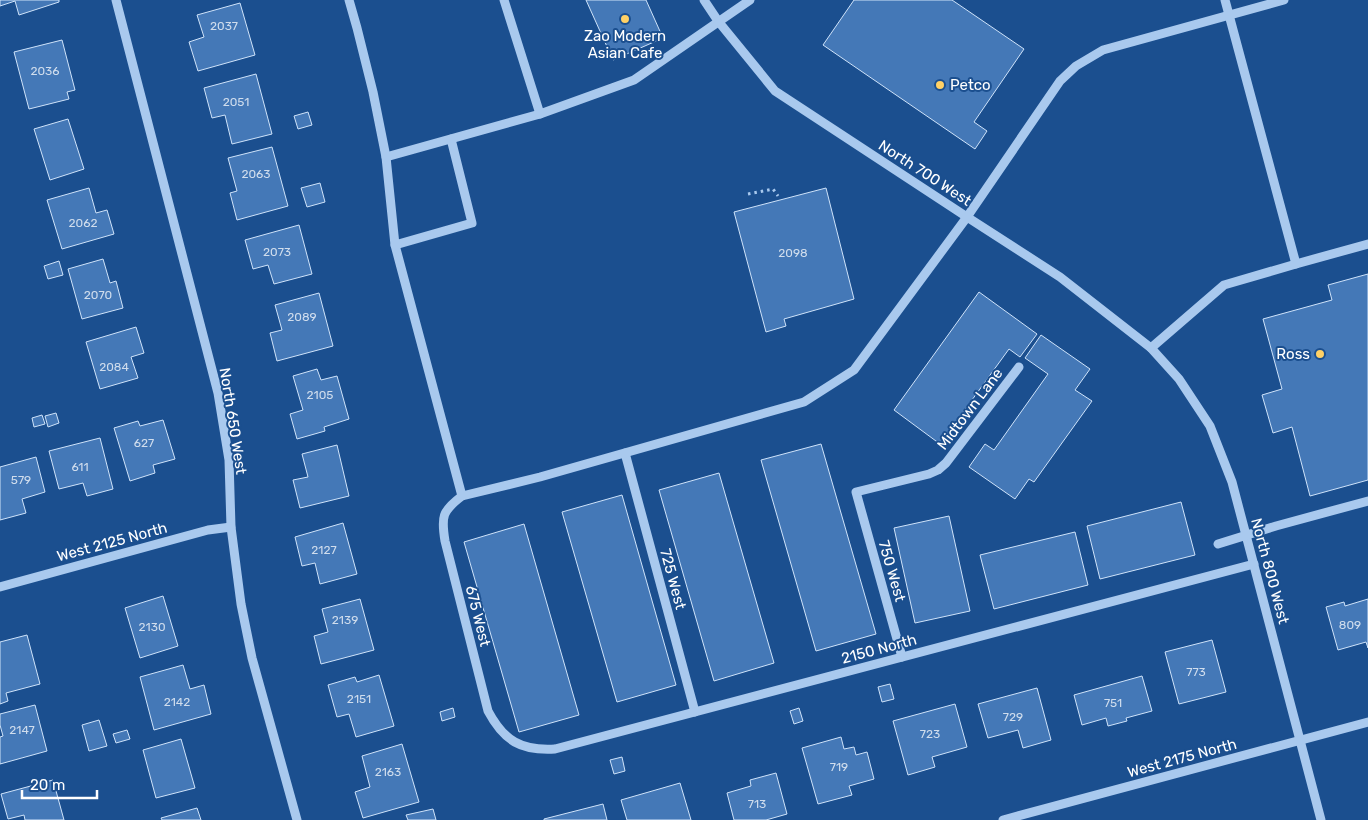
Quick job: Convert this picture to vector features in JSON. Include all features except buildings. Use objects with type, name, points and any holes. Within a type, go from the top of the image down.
[{"type":"street","name":"North 650 West","points":[[116,0],[218,393],[228,460],[231,527],[241,604],[252,658],[297,820]]},
{"type":"street","points":[[349,0],[373,92],[386,157],[395,245],[462,496],[540,477],[804,402],[854,370],[967,217],[1060,81],[1076,66],[1103,50],[1284,0]]},
{"type":"street","points":[[504,0],[540,114]]},
{"type":"street","name":"North 700 West","points":[[704,0],[718,21],[775,91],[1060,277],[1151,348]]},
{"type":"street","points":[[386,157],[540,114],[634,80],[750,0]]},
{"type":"street","points":[[1225,0],[1296,264]]},
{"type":"street","points":[[395,245],[472,223],[451,139]]},
{"type":"street","points":[[1151,348],[1224,285],[1368,244]]},
{"type":"street","name":"North 800 West","points":[[1151,348],[1179,379],[1210,426],[1232,482],[1321,820]]},
{"type":"street","name":"Midtown Lane","points":[[856,492],[929,474],[938,470],[946,463],[1019,367]]},
{"type":"street","name":"725 West","points":[[625,453],[695,712]]},
{"type":"street","name":"750 West","points":[[856,492],[902,657]]},
{"type":"street","name":"675 West","points":[[462,496],[452,503],[445,513],[443,531],[445,541],[488,710],[504,735],[512,741]]},
{"type":"street","points":[[1218,544],[1276,526],[1368,502]]},
{"type":"street","name":"West 2125 North","points":[[0,587],[208,530],[231,527]]},
{"type":"street","name":"2150 North","points":[[512,741],[522,747],[541,750],[555,749],[1254,564]]},
{"type":"street","name":"West 2175 North","points":[[1003,820],[1368,722]]},
{"type":"path","points":[[748,194],[773,189],[778,196]]},
{"type":"place","name":"Zao Modern Asian Cafe","points":[[625,19]]},
{"type":"place","name":"Petco","points":[[940,85]]},
{"type":"place","name":"Ross","points":[[1320,354]]}]
